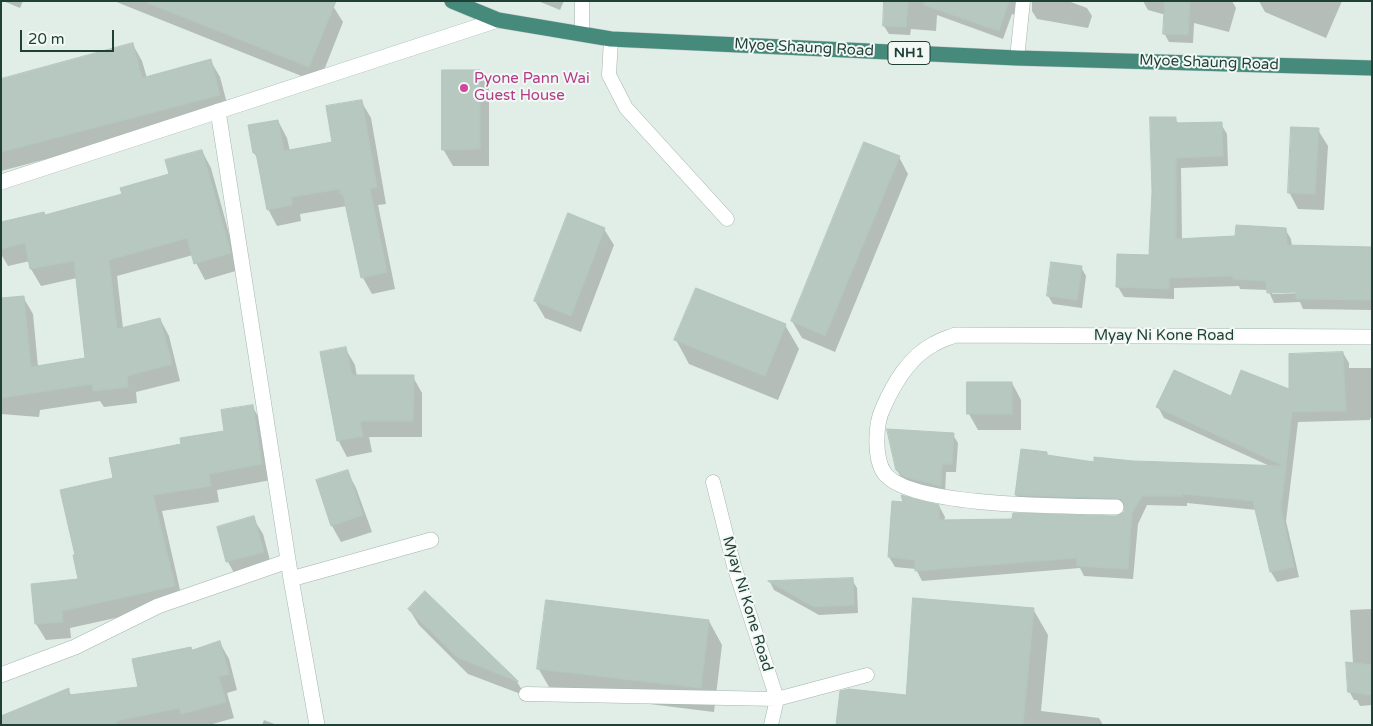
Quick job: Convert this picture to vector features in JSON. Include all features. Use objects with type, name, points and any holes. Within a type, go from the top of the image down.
[{"type":"highway","name":"Myoe Shaung Road","points":[[452,1],[498,20],[611,39],[1017,58],[1372,68]]},
{"type":"street","points":[[1,182],[498,20]]},
{"type":"street","points":[[218,111],[288,561],[316,725]]},
{"type":"street","points":[[1116,507],[970,502],[901,485],[886,475],[878,461],[876,444],[881,410],[896,381],[917,356],[934,344],[955,335],[1372,337]]},
{"type":"street","points":[[291,579],[431,540]]},
{"type":"street","points":[[1,676],[75,647],[158,606],[288,561]]},
{"type":"lane","points":[[582,1],[582,34]]},
{"type":"lane","points":[[1017,58],[1023,1]]},
{"type":"lane","points":[[611,39],[609,74],[626,108],[727,219]]},
{"type":"lane","name":"Myay Ni Kone Road","points":[[713,482],[734,566],[777,699]]},
{"type":"lane","points":[[526,694],[777,699],[867,675]]},
{"type":"lane","points":[[770,725],[777,699]]},
{"type":"building","points":[[148,1],[336,1],[309,67],[148,3]]},
{"type":"building","points":[[884,1],[908,1],[906,27],[883,26]]},
{"type":"building","points":[[925,1],[1009,1],[999,31],[924,5]]},
{"type":"building","points":[[1165,1],[1190,1],[1188,35],[1163,34]]},
{"type":"building","points":[[133,43],[142,78],[211,59],[220,95],[1,152],[1,79]]},
{"type":"building","points":[[442,70],[480,70],[480,149],[442,150]]},
{"type":"building","points":[[362,100],[377,187],[370,189],[387,272],[361,278],[343,194],[340,194],[340,189],[291,197],[292,205],[267,210],[256,153],[253,153],[248,125],[278,120],[284,151],[332,142],[326,106]]},
{"type":"building","points":[[1150,117],[1176,117],[1176,123],[1222,122],[1223,156],[1176,158],[1176,239],[1235,236],[1236,225],[1286,228],[1287,245],[1372,247],[1371,300],[1296,299],[1296,292],[1267,293],[1266,281],[1233,279],[1233,276],[1169,278],[1169,289],[1116,287],[1117,254],[1149,255],[1152,192]]},
{"type":"building","points":[[1291,127],[1319,128],[1315,194],[1288,193]]},
{"type":"building","points":[[864,142],[900,156],[825,336],[791,321]]},
{"type":"building","points":[[202,150],[231,253],[194,264],[187,238],[109,260],[117,329],[160,318],[172,364],[127,376],[128,387],[93,391],[92,384],[1,398],[1,298],[24,296],[31,367],[85,358],[74,261],[30,269],[25,243],[1,249],[1,222],[44,212],[45,215],[122,194],[120,188],[169,174],[165,160]]},
{"type":"building","points":[[568,213],[605,228],[571,316],[534,301]]},
{"type":"building","points":[[1051,262],[1082,266],[1077,300],[1047,296]]},
{"type":"building","points":[[696,288],[786,324],[765,376],[674,340]]},
{"type":"building","points":[[346,347],[352,375],[414,375],[413,421],[360,421],[363,436],[337,441],[320,352]]},
{"type":"building","points":[[1343,352],[1346,411],[1292,412],[1281,509],[1294,567],[1270,572],[1253,501],[1182,494],[1182,496],[1142,496],[1132,513],[1128,569],[1077,566],[1077,558],[915,571],[915,560],[888,557],[892,501],[903,502],[901,495],[939,505],[939,520],[1012,519],[1013,513],[1116,516],[1124,512],[1124,503],[1121,499],[1117,498],[1015,495],[1021,449],[1047,452],[1047,455],[1094,462],[1094,457],[1133,461],[1284,466],[1156,407],[1174,370],[1231,396],[1241,370],[1289,389],[1289,354]]},
{"type":"building","points":[[967,382],[1012,382],[1012,414],[967,414]]},
{"type":"building","points":[[253,405],[262,464],[209,474],[211,486],[153,495],[175,586],[62,611],[63,622],[35,624],[31,584],[78,579],[73,555],[75,555],[60,490],[113,478],[109,458],[181,444],[180,438],[224,431],[221,410]]},
{"type":"building","points":[[887,429],[954,433],[952,464],[942,464],[941,486],[905,477],[896,470]]},
{"type":"building","points":[[348,470],[363,515],[331,526],[316,480]]},
{"type":"building","points":[[254,516],[264,552],[226,562],[217,527]]},
{"type":"building","points":[[853,578],[854,605],[814,607],[768,581]]},
{"type":"building","points":[[425,591],[518,682],[457,657],[408,609]]},
{"type":"building","points":[[913,598],[1034,608],[1023,725],[836,725],[840,691],[849,689],[906,695]]},
{"type":"building","points":[[546,600],[709,620],[701,688],[537,669]]},
{"type":"building","points":[[220,641],[229,674],[219,677],[226,702],[181,714],[179,708],[116,721],[117,725],[1,725],[1,716],[69,688],[69,695],[138,687],[132,659],[191,647],[192,650]]},
{"type":"building","points":[[1346,662],[1372,665],[1372,695],[1348,692]]},
{"type":"place","name":"Pyone Pann Wai Guest House","points":[[464,88]]}]
